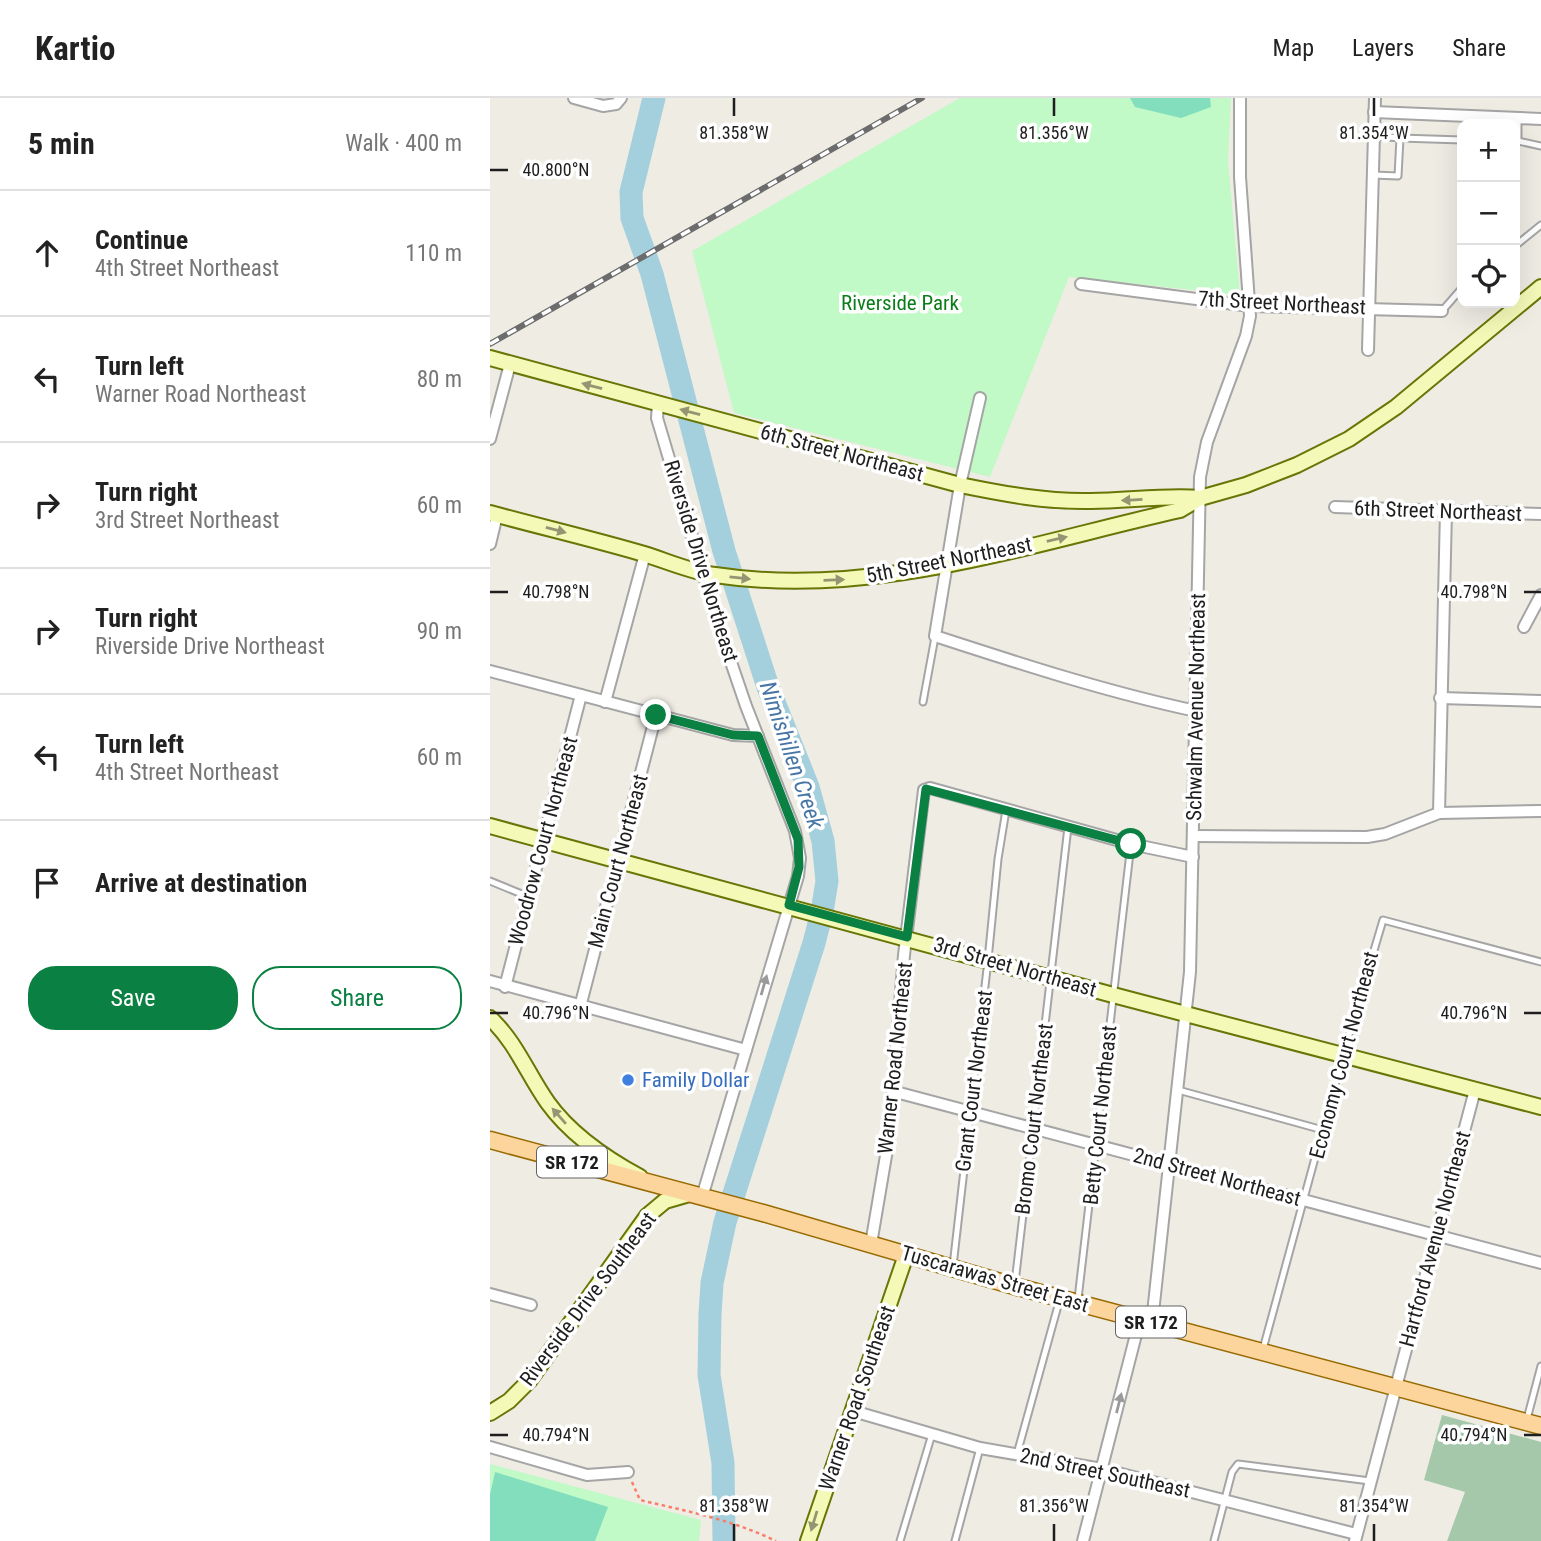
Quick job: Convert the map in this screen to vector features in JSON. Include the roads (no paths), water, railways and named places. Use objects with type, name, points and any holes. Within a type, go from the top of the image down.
[{"type":"main road","name":"Tuscarawas Street East","points":[[490,1140],[762,1213],[1014,1286],[1533,1424]]},
{"type":"street","points":[[574,98],[603,106],[619,101]]},
{"type":"street","name":"Schwalm Avenue Northeast","points":[[1083,1541],[1146,1321],[1170,1164],[1187,1014],[1194,836],[1202,468],[1207,442],[1246,336],[1250,306],[1240,177],[1240,98]]},
{"type":"street","points":[[1368,350],[1375,98]]},
{"type":"street","points":[[1374,112],[1541,119]]},
{"type":"street","name":"7th Street Northeast","points":[[1081,284],[1250,306],[1442,311]]},
{"type":"street","points":[[1200,498],[1280,473],[1349,439],[1396,407],[1541,287]]},
{"type":"street","name":"6th Street Northeast","points":[[490,358],[960,485],[1004,494],[1061,501],[1118,501],[1178,496],[1200,498]]},
{"type":"street","points":[[490,439],[510,364]]},
{"type":"street","points":[[980,398],[960,485],[935,636],[1059,676],[1195,711]]},
{"type":"street","name":"Riverside Drive Northeast","points":[[662,405],[657,418],[758,736],[798,839],[799,867],[794,907],[701,1197]]},
{"type":"street","name":"5th Street Northeast","points":[[494,514],[645,554],[708,574],[766,580],[867,578],[948,563],[1180,510],[1200,498]]},
{"type":"street","name":"6th Street Northeast","points":[[1335,507],[1541,514]]},
{"type":"street","points":[[1439,813],[1446,511]]},
{"type":"street","points":[[490,544],[494,514]]},
{"type":"street","points":[[605,702],[645,554]]},
{"type":"street","points":[[1524,627],[1541,595]]},
{"type":"street","points":[[490,671],[733,735],[758,736]]},
{"type":"street","name":"Woodrow Court Northeast","points":[[505,986],[581,695]]},
{"type":"street","points":[[1440,698],[1541,701]]},
{"type":"street","name":"Main Court Northeast","points":[[580,1007],[656,715]]},
{"type":"street","name":"Warner Road Northeast","points":[[871,1244],[889,1138],[907,937],[926,789],[1006,810]]},
{"type":"street","points":[[1006,810],[1131,844],[1193,856]]},
{"type":"street","points":[[1194,836],[1367,837],[1405,827],[1439,813],[1541,811]]},
{"type":"street","name":"3rd Street Northeast","points":[[490,826],[1113,995],[1541,1107]]},
{"type":"street","points":[[490,981],[746,1050]]},
{"type":"street","points":[[490,1018],[506,1035],[548,1104],[568,1126],[596,1150],[653,1184]]},
{"type":"street","name":"Hartford Avenue Northeast","points":[[1355,1537],[1475,1090]]},
{"type":"street","name":"2nd Street Northeast","points":[[892,1091],[1541,1264]]},
{"type":"street","name":"Riverside Drive Southeast","points":[[490,1413],[509,1401],[528,1381],[647,1216],[665,1201],[701,1197]]},
{"type":"street","name":"Warner Road Southeast","points":[[808,1541],[906,1255]]},
{"type":"street","points":[[490,1294],[531,1305]]},
{"type":"street","name":"2nd Street Southeast","points":[[853,1411],[980,1448],[1102,1469],[1355,1537]]},
{"type":"street","points":[[490,1447],[587,1475],[628,1472]]},
{"type":"lane","points":[[1374,136],[1457,140]]},
{"type":"lane","points":[[1373,175],[1398,176],[1401,138]]},
{"type":"lane","points":[[1520,142],[1541,146]]},
{"type":"lane","points":[[1516,245],[1541,225],[1541,219]]},
{"type":"lane","points":[[1442,311],[1457,294]]},
{"type":"lane","points":[[923,702],[935,636]]},
{"type":"lane","name":"Grant Court Northeast","points":[[952,1269],[998,859],[1006,810]]},
{"type":"lane","name":"Bromo Court Northeast","points":[[1014,1286],[1068,827]]},
{"type":"lane","name":"Betty Court Northeast","points":[[1077,1303],[1131,844]]},
{"type":"lane","points":[[490,881],[529,897]]},
{"type":"lane","name":"Economy Court Northeast","points":[[1263,1352],[1342,1055],[1383,920],[1541,962]]},
{"type":"lane","points":[[1178,1090],[1323,1130]]},
{"type":"lane","points":[[1017,1454],[1060,1298]]},
{"type":"lane","points":[[1533,1424],[1541,1366]]},
{"type":"lane","points":[[901,1541],[932,1434]]},
{"type":"lane","points":[[955,1541],[980,1448]]},
{"type":"lane","points":[[1214,1541],[1231,1472],[1236,1465],[1246,1463],[1370,1481]]},
{"type":"waterway","name":"Nimishillen Creek","points":[[654,98],[631,192],[632,218],[652,274],[724,551],[768,687],[808,787],[823,841],[827,881],[814,943],[725,1222],[712,1283],[709,1375],[723,1463],[724,1541]]},
{"type":"railway","points":[[490,344],[922,98]]},
{"type":"place","name":"Family Dollar","points":[[628,1080]]},
{"type":"park label","name":"Riverside Park","points":[[900,303]]}]
